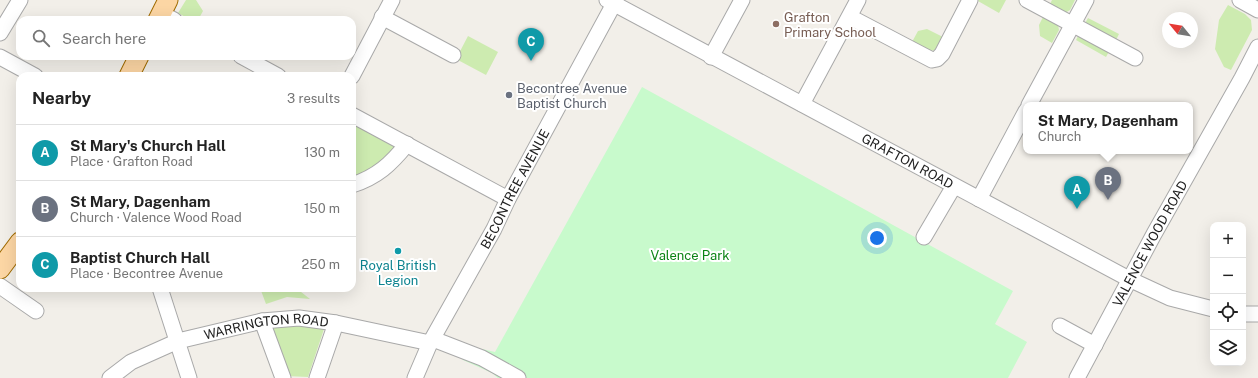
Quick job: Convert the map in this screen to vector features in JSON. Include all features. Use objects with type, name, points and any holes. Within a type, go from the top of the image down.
[{"type":"main road","points":[[131,72],[137,60]]},
{"type":"main road","points":[[1,265],[16,247]]},
{"type":"street","points":[[0,33],[20,0]]},
{"type":"street","points":[[354,72],[392,0]]},
{"type":"street","points":[[711,57],[742,0]]},
{"type":"street","points":[[802,104],[858,0]]},
{"type":"street","points":[[850,16],[932,60],[937,59],[942,54],[970,0]]},
{"type":"street","points":[[1027,0],[1135,58]]},
{"type":"street","points":[[1031,102],[1086,0]]},
{"type":"street","points":[[1240,0],[1258,10]]},
{"type":"street","name":"GRAFTON ROAD","points":[[612,1],[711,57],[1129,279],[1170,298],[1210,307]]},
{"type":"street","name":"BECONTREE AVENUE","points":[[415,378],[432,341],[494,230],[508,199],[612,1]]},
{"type":"street","points":[[382,17],[453,55]]},
{"type":"street","name":"VALENCE WOOD ROAD","points":[[1077,378],[1129,279],[1258,47]]},
{"type":"street","points":[[0,57],[28,72]]},
{"type":"street","points":[[247,60],[266,72]]},
{"type":"street","points":[[356,117],[508,199]]},
{"type":"street","points":[[979,199],[1023,117]]},
{"type":"street","points":[[356,183],[364,181],[379,173],[395,160],[407,144]]},
{"type":"street","points":[[924,237],[954,186]]},
{"type":"street","points":[[0,286],[36,311]]},
{"type":"street","points":[[161,292],[189,378]]},
{"type":"street","points":[[1246,314],[1258,314]]},
{"type":"street","name":"WARRINGTON ROAD","points":[[110,378],[131,362],[178,341],[262,321],[299,318],[336,323],[432,341],[482,358],[518,378]]},
{"type":"street","points":[[262,321],[283,378]]},
{"type":"street","points":[[317,378],[336,323]]},
{"type":"street","points":[[1060,326],[1095,345]]},
{"type":"green space","points":[[186,0],[196,0],[203,11],[200,16],[184,16],[178,13]]},
{"type":"green space","points":[[1006,0],[999,13],[978,1]]},
{"type":"green space","points":[[1052,0],[1075,0],[1070,10],[1065,13],[1050,4]]},
{"type":"green space","points":[[1228,5],[1245,14],[1251,20],[1252,30],[1231,70],[1224,67],[1215,49],[1219,20]]},
{"type":"green space","points":[[1043,17],[1058,25],[1059,30],[1052,43],[1040,36],[1039,25]]},
{"type":"green space","points":[[1088,18],[1119,34],[1114,44],[1084,25]]},
{"type":"green space","points":[[927,29],[943,37],[936,50],[929,51],[912,42],[918,31]]},
{"type":"green space","points":[[1079,34],[1111,48],[1106,57],[1076,40]]},
{"type":"green space","points":[[468,36],[498,52],[486,75],[456,59]]},
{"type":"green space","name":"Valence Park","points":[[642,87],[1013,291],[995,324],[1027,342],[1008,378],[498,378],[492,373],[463,360],[451,349],[456,343],[495,352]]},
{"type":"green space","points":[[356,117],[407,144],[356,182]]},
{"type":"green space","points":[[262,292],[301,292],[310,299],[287,297],[266,304]]},
{"type":"green space","points":[[269,324],[325,326],[308,377],[286,376]]},
{"type":"place","name":"Grafton Primary School","points":[[776,24]]},
{"type":"place","name":"Baptist Church Hall","points":[[531,61]]},
{"type":"place","name":"Becontree Avenue Baptist Church","points":[[509,95]]},
{"type":"place","name":"St Mary, Dagenham","points":[[1108,200]]},
{"type":"place","name":"St Mary's Church Hall","points":[[1077,209]]},
{"type":"place","name":"Royal British Legion","points":[[398,251]]}]
